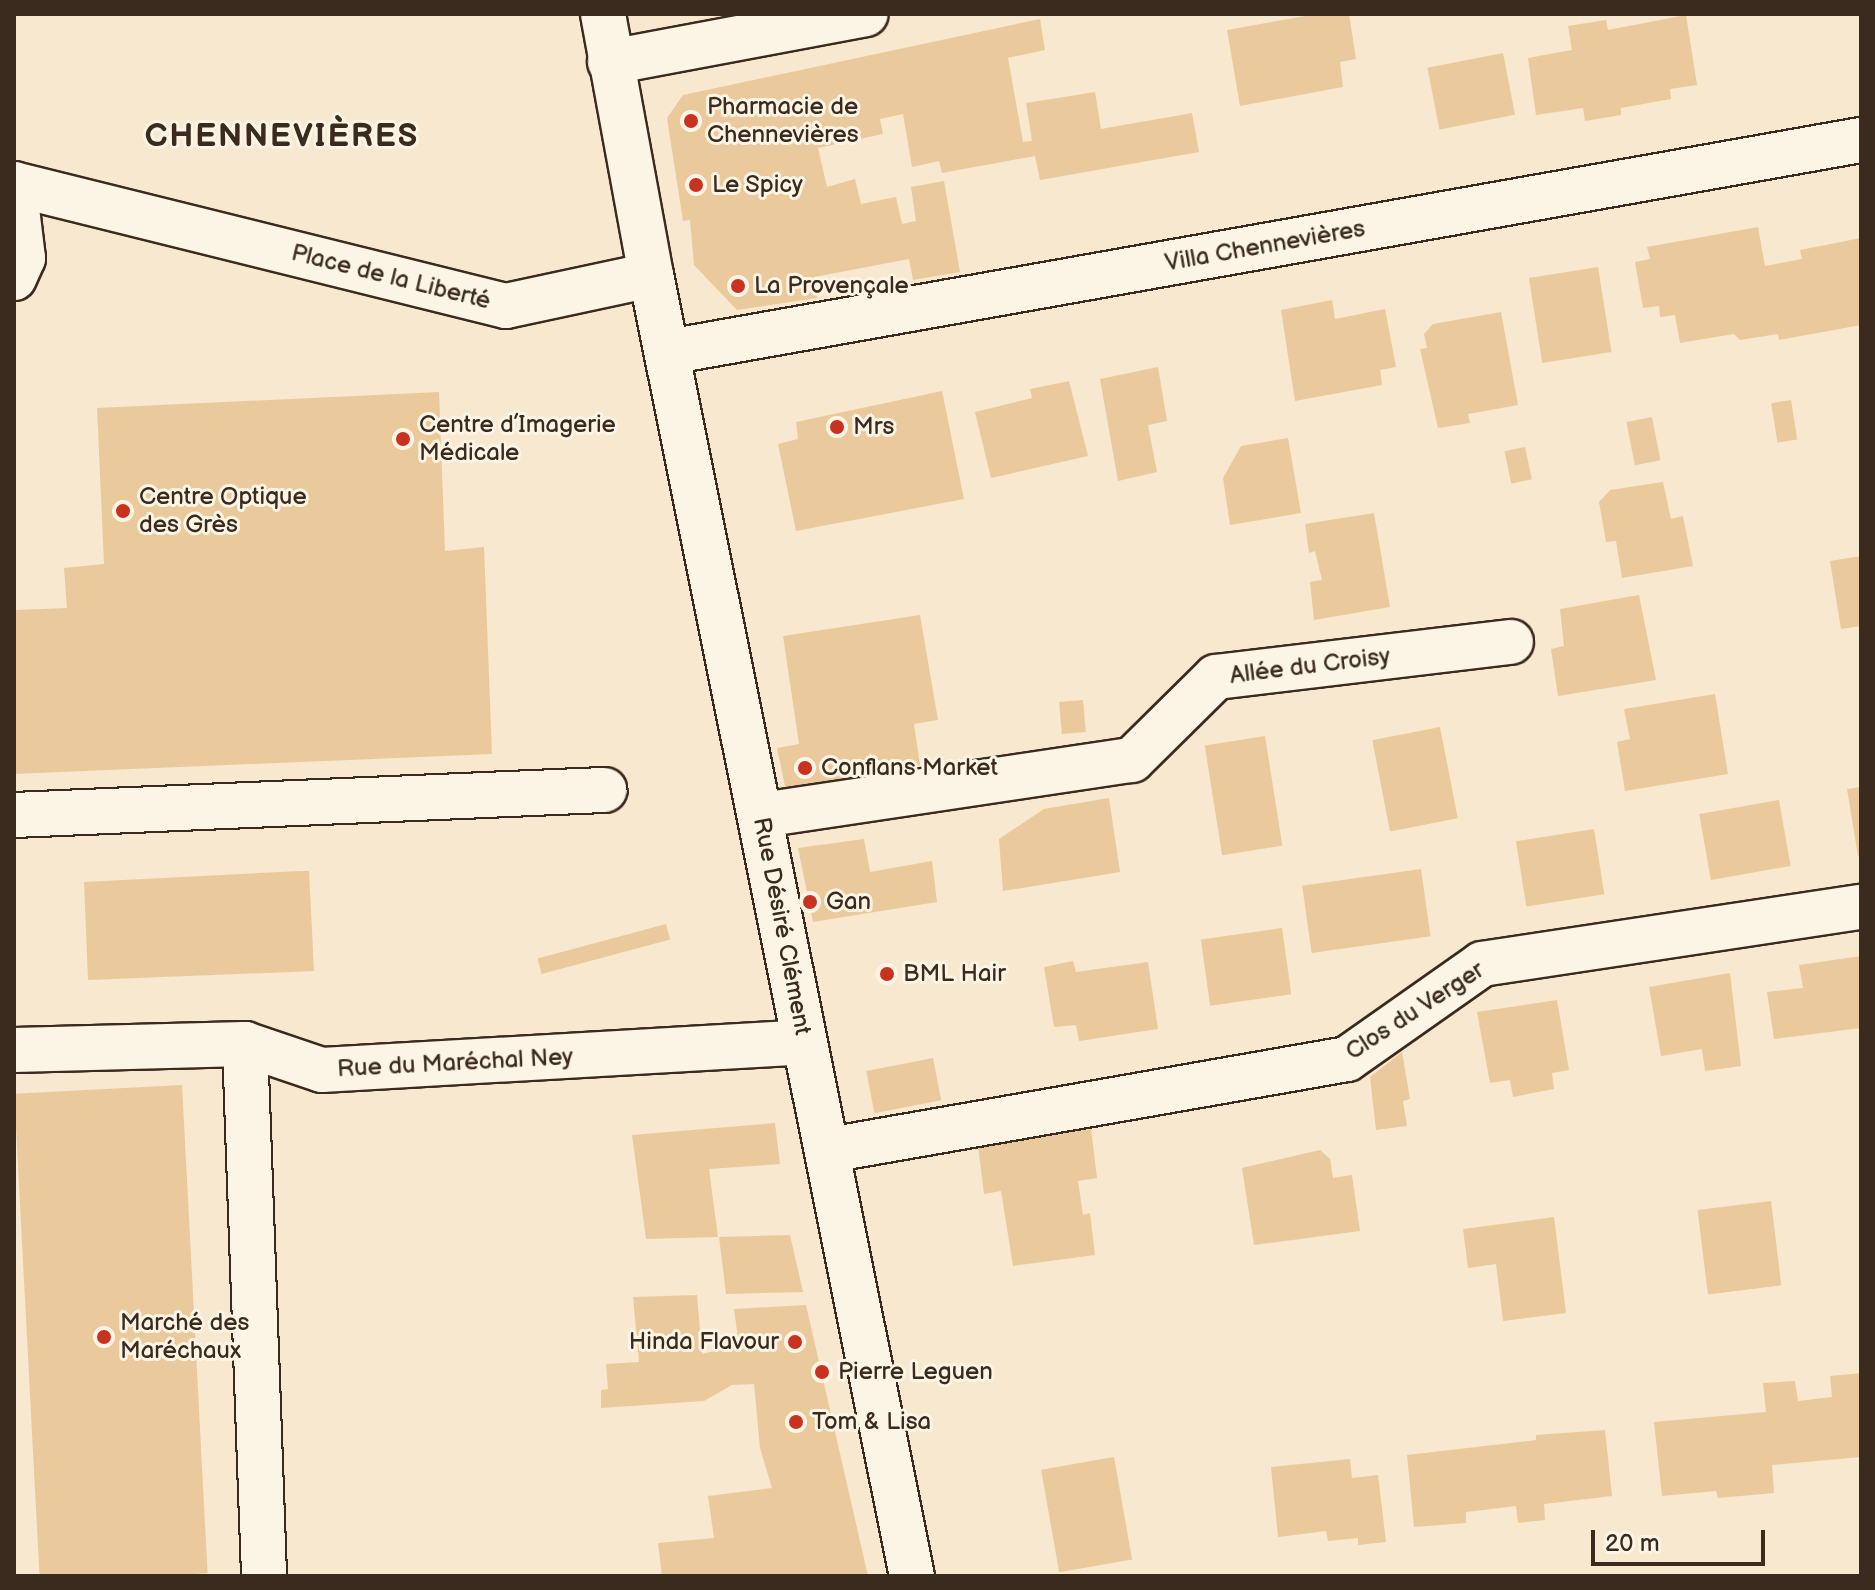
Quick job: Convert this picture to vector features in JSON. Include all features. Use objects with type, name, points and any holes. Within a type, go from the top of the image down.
[{"type":"main road","points":[[603,14],[651,275]]},
{"type":"main road","points":[[610,62],[866,14]]},
{"type":"main road","name":"Villa Chennevières","points":[[668,352],[1861,140]]},
{"type":"main road","points":[[14,184],[23,258],[14,278]]},
{"type":"main road","name":"Place de la Liberté","points":[[14,184],[506,306],[651,275]]},
{"type":"main road","name":"Rue Désiré Clément","points":[[651,275],[762,815],[804,1042],[829,1150],[912,1576]]},
{"type":"main road","name":"Allée du Croisy","points":[[762,815],[1132,760],[1216,677],[1511,642]]},
{"type":"main road","points":[[14,815],[604,790]]},
{"type":"main road","name":"Clos du Verger","points":[[829,1150],[1347,1059],[1482,964],[1861,907]]},
{"type":"main road","name":"Rue du Maréchal Ney","points":[[14,1050],[245,1044],[322,1070],[804,1042]]},
{"type":"main road","points":[[245,1044],[264,1576]]},
{"type":"building","points":[[1317,14],[1349,14],[1356,59],[1340,62],[1343,87],[1240,106],[1227,30]]},
{"type":"building","points":[[1686,15],[1697,85],[1670,89],[1671,99],[1621,108],[1621,115],[1585,121],[1583,108],[1536,115],[1528,58],[1572,50],[1568,26],[1606,20],[1608,30]]},
{"type":"building","points":[[1040,19],[1045,50],[1008,58],[1023,142],[1032,141],[1026,103],[1095,92],[1101,129],[1192,113],[1199,152],[1040,180],[1035,156],[942,173],[939,161],[912,167],[903,114],[880,119],[883,134],[818,148],[827,187],[855,179],[861,204],[896,197],[902,224],[916,221],[911,187],[944,181],[960,272],[913,280],[909,259],[814,277],[817,298],[737,310],[694,265],[690,220],[683,221],[667,118],[683,95]]},
{"type":"building","points":[[1503,53],[1515,115],[1439,130],[1427,68]]},
{"type":"building","points":[[1758,227],[1765,266],[1802,259],[1800,250],[1861,238],[1861,325],[1779,340],[1778,334],[1740,340],[1734,334],[1680,343],[1675,315],[1660,317],[1659,306],[1643,308],[1635,262],[1650,259],[1647,247]]},
{"type":"building","points":[[1598,267],[1611,352],[1542,363],[1529,278]]},
{"type":"building","points":[[1332,300],[1335,319],[1385,309],[1396,367],[1380,370],[1382,385],[1295,401],[1281,310]]},
{"type":"building","points":[[1501,312],[1518,405],[1468,414],[1470,423],[1438,428],[1420,349],[1427,348],[1424,334],[1433,324]]},
{"type":"building","points":[[1158,367],[1167,421],[1148,425],[1157,472],[1118,481],[1100,379]]},
{"type":"building","points":[[1069,381],[1088,456],[991,478],[975,412],[1032,398],[1030,389]]},
{"type":"building","points":[[942,391],[964,499],[796,531],[778,444],[798,439],[796,422]]},
{"type":"building","points":[[439,392],[445,551],[484,547],[492,754],[14,774],[14,610],[67,608],[64,568],[104,564],[97,408]]},
{"type":"building","points":[[1791,400],[1797,440],[1778,443],[1771,403]]},
{"type":"building","points":[[1652,417],[1660,460],[1635,465],[1626,422]]},
{"type":"building","points":[[1288,438],[1301,513],[1230,525],[1223,478],[1241,446]]},
{"type":"building","points":[[1525,447],[1532,479],[1511,484],[1504,451]]},
{"type":"building","points":[[1663,482],[1671,519],[1683,516],[1693,566],[1622,578],[1616,541],[1606,542],[1599,502],[1610,490]]},
{"type":"building","points":[[1374,513],[1390,607],[1314,620],[1310,582],[1322,580],[1315,551],[1309,553],[1305,524]]},
{"type":"building","points":[[1861,556],[1861,626],[1841,629],[1830,561]]},
{"type":"building","points":[[1639,595],[1656,680],[1558,696],[1551,649],[1564,646],[1560,609]]},
{"type":"building","points":[[920,615],[938,720],[914,724],[920,765],[786,791],[777,748],[799,744],[783,636]]},
{"type":"building","points":[[1715,694],[1728,774],[1625,791],[1617,742],[1630,739],[1624,709]]},
{"type":"building","points":[[1083,700],[1086,732],[1062,734],[1059,702]]},
{"type":"building","points":[[1440,727],[1458,818],[1390,831],[1372,740]]},
{"type":"building","points":[[1265,736],[1282,846],[1222,855],[1205,746]]},
{"type":"building","points":[[1861,787],[1861,856],[1858,856],[1847,789]]},
{"type":"building","points":[[1109,798],[1120,872],[1003,891],[999,839],[1044,809]]},
{"type":"building","points":[[1779,800],[1791,866],[1711,880],[1699,814]]},
{"type":"building","points":[[1594,829],[1604,894],[1526,907],[1516,841]]},
{"type":"building","points":[[864,839],[870,872],[932,861],[937,902],[813,922],[798,848]]},
{"type":"building","points":[[1421,869],[1430,936],[1312,953],[1302,886]]},
{"type":"building","points":[[309,871],[314,971],[88,980],[84,882]]},
{"type":"building","points":[[666,924],[670,939],[542,974],[538,958]]},
{"type":"building","points":[[1282,928],[1291,994],[1210,1006],[1201,939]]},
{"type":"building","points":[[1861,956],[1861,1028],[1774,1039],[1767,992],[1803,988],[1799,965]]},
{"type":"building","points":[[1073,961],[1076,972],[1148,962],[1158,1029],[1079,1041],[1076,1025],[1054,1027],[1044,967]]},
{"type":"building","points":[[1730,973],[1741,1066],[1705,1071],[1702,1049],[1661,1056],[1649,987]]},
{"type":"building","points":[[1557,1000],[1569,1070],[1552,1073],[1554,1089],[1513,1097],[1510,1080],[1490,1083],[1477,1012]]},
{"type":"building","points":[[1402,1052],[1410,1099],[1403,1101],[1407,1126],[1376,1130],[1370,1077]]},
{"type":"building","points":[[933,1058],[941,1100],[874,1113],[866,1071]]},
{"type":"building","name":"Marché des Maréchaux","points":[[182,1085],[208,1573],[40,1576],[14,1094]]},
{"type":"building","points":[[775,1123],[780,1164],[709,1169],[718,1237],[646,1239],[632,1135]]},
{"type":"building","points":[[1091,1129],[1097,1178],[1078,1181],[1083,1215],[1090,1213],[1095,1255],[1013,1266],[1001,1191],[984,1194],[978,1146]]},
{"type":"building","points":[[1320,1150],[1330,1159],[1333,1178],[1352,1175],[1360,1231],[1254,1245],[1242,1168]]},
{"type":"building","points":[[1771,1201],[1781,1285],[1708,1294],[1698,1210]]},
{"type":"building","points":[[1554,1217],[1566,1313],[1503,1321],[1496,1264],[1468,1268],[1463,1229]]},
{"type":"building","points":[[790,1235],[803,1292],[726,1294],[719,1237]]},
{"type":"building","points":[[697,1295],[702,1354],[739,1345],[734,1309],[806,1305],[868,1576],[662,1576],[658,1543],[714,1538],[708,1496],[772,1488],[760,1448],[754,1384],[732,1385],[704,1401],[601,1408],[601,1390],[608,1389],[606,1364],[639,1362],[633,1297]]},
{"type":"building","points":[[1861,1373],[1861,1457],[1772,1465],[1774,1493],[1718,1498],[1716,1491],[1662,1496],[1654,1422],[1766,1412],[1763,1383],[1795,1381],[1798,1401],[1832,1397],[1830,1376]]},
{"type":"building","points":[[1605,1430],[1612,1496],[1544,1504],[1545,1520],[1518,1523],[1516,1506],[1466,1512],[1466,1523],[1414,1527],[1407,1455],[1536,1440],[1536,1435]]},
{"type":"building","points":[[1114,1457],[1132,1559],[1059,1572],[1041,1470]]},
{"type":"building","points":[[1350,1459],[1352,1478],[1378,1475],[1386,1542],[1358,1545],[1358,1538],[1328,1541],[1326,1531],[1278,1537],[1271,1467]]},
{"type":"place","name":"Pharmacie de Chennevières","points":[[691,121]]},
{"type":"place","name":"Le Spicy","points":[[696,185]]},
{"type":"place","name":"La Provençale","points":[[738,286]]},
{"type":"place","name":"Mrs","points":[[837,427]]},
{"type":"place","name":"Centre d’Imagerie Médicale","points":[[403,439]]},
{"type":"place","name":"Centre Optique des Grès","points":[[123,511]]},
{"type":"place","name":"Conflans Market","points":[[805,768]]},
{"type":"place","name":"Gan","points":[[810,902]]},
{"type":"place","name":"BML Hair","points":[[887,974]]},
{"type":"place","name":"Marché des Maréchaux","points":[[104,1337]]},
{"type":"place","name":"Hinda Flavour","points":[[795,1342]]},
{"type":"place","name":"Pierre Leguen","points":[[822,1372]]},
{"type":"place","name":"Tom & Lisa","points":[[796,1422]]},
{"type":"district","name":"CHENNEVIÈRES","points":[[282,137]]}]
